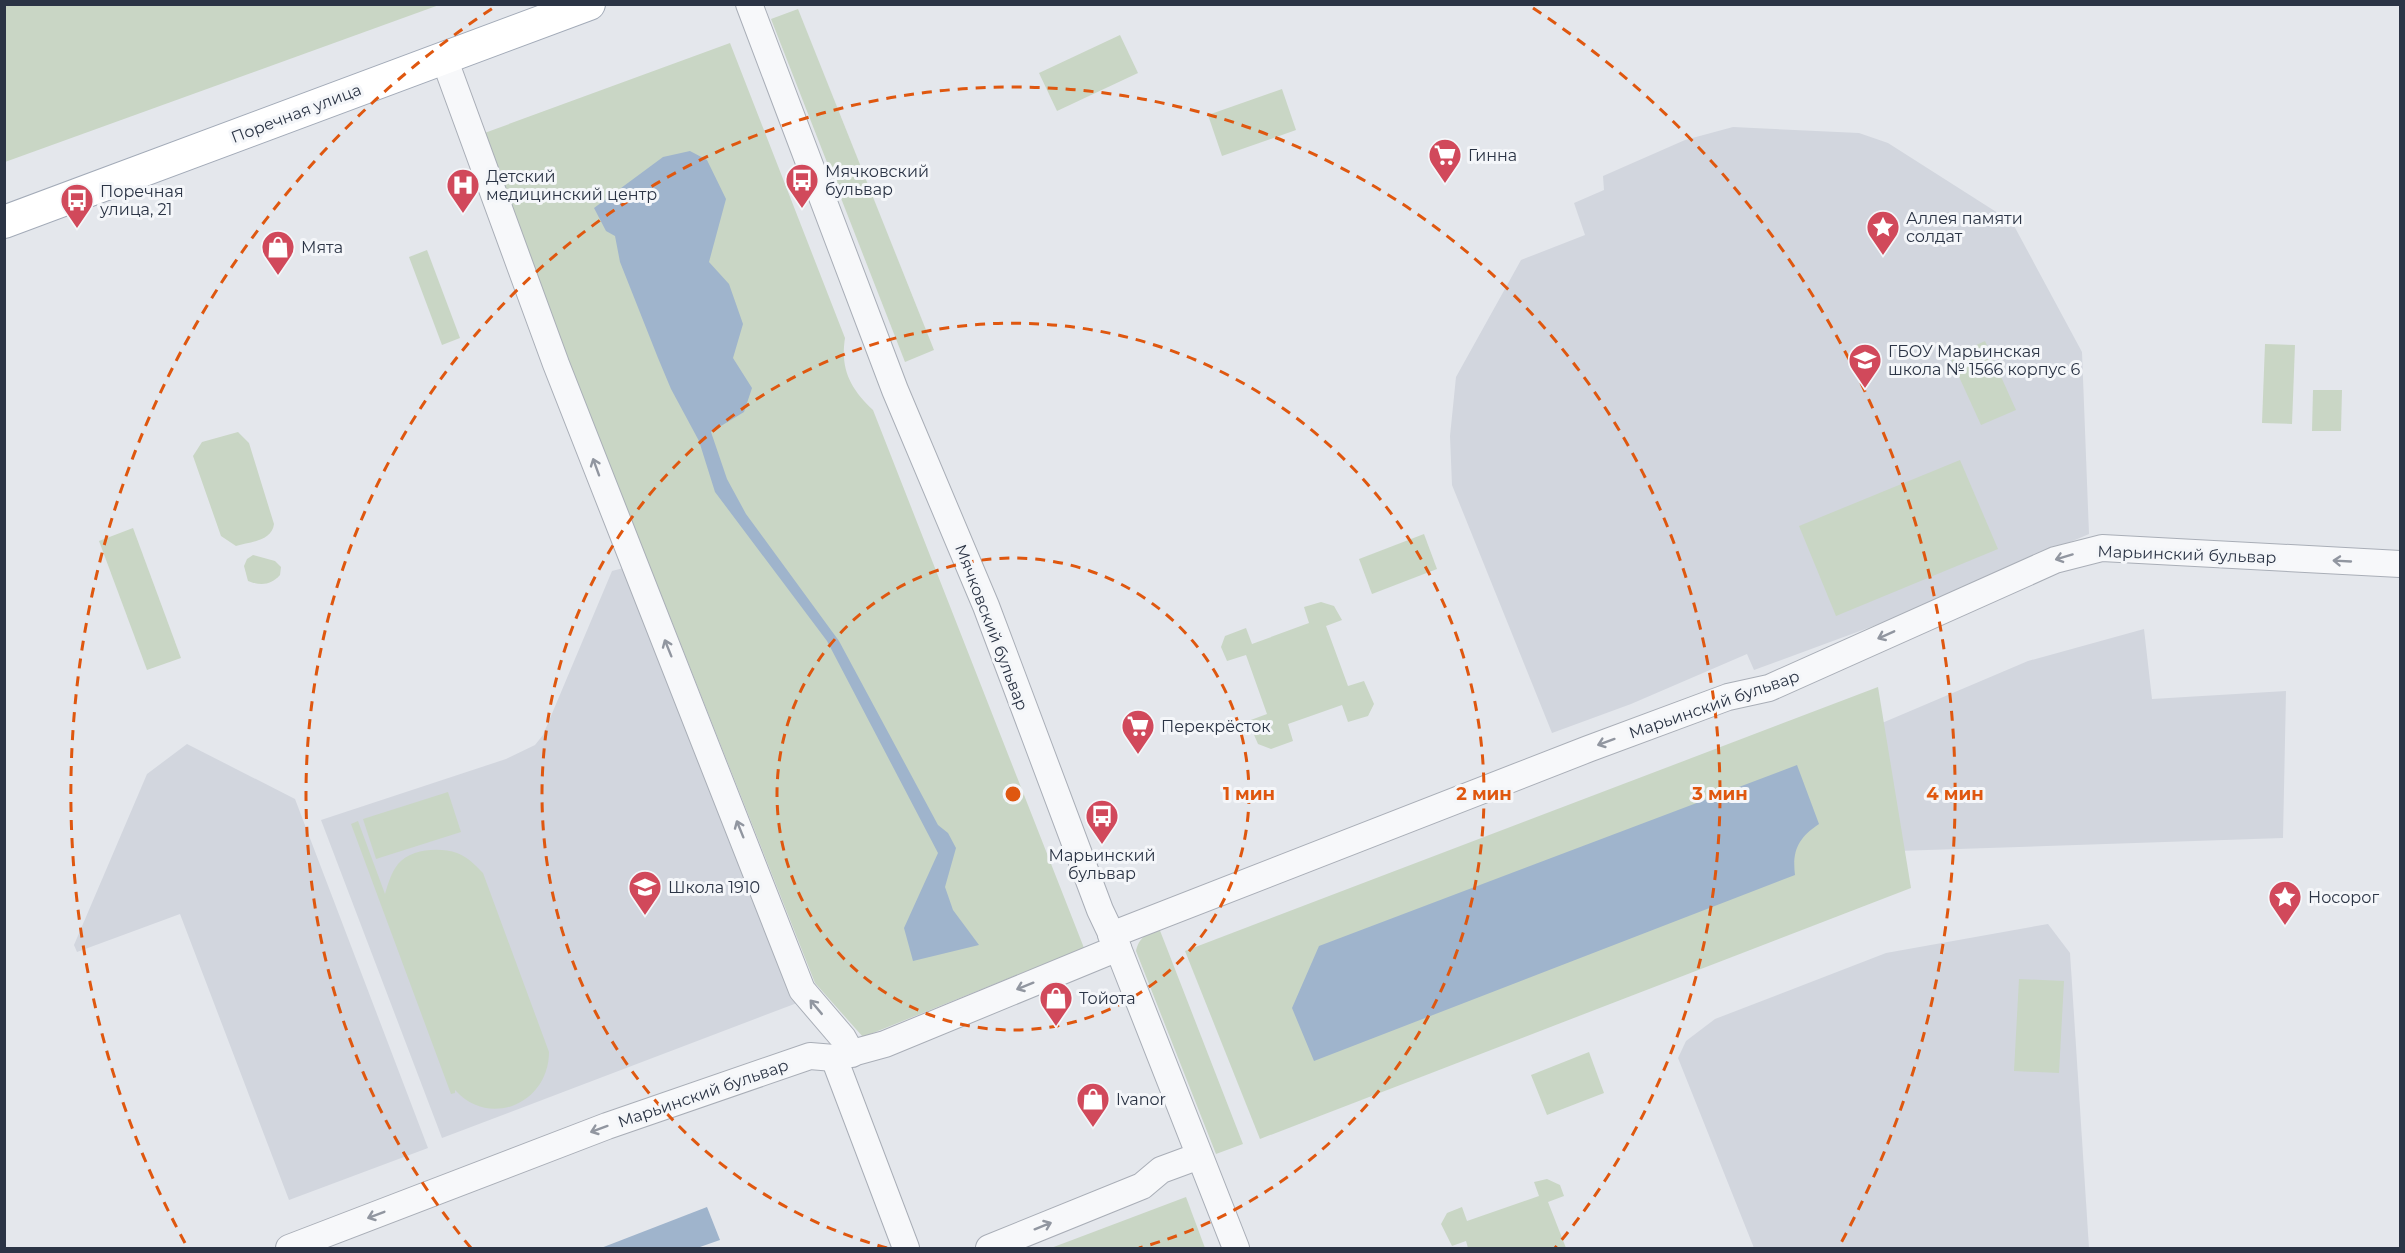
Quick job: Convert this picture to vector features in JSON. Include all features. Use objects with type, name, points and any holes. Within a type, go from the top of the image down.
[{"type":"main road","name":"Поречная улица","points":[[4,222],[589,4]]},
{"type":"street","name":"Мячковский бульвар","points":[[749,4],[895,390],[986,606],[1114,941],[1236,1248]]},
{"type":"street","points":[[444,58],[556,364],[802,990],[843,1056],[906,1248]]},
{"type":"street","name":"Марьинский бульвар","points":[[289,1248],[607,1126],[810,1056],[843,1056],[885,1044],[1114,941],[1609,741],[1728,697],[1769,688],[2055,560],[2079,552],[2102,548],[2400,564]]},
{"type":"street","points":[[989,1248],[1142,1186],[1161,1170],[1199,1156]]},
{"type":"shaded area","name":"ГБОУ Марьинская школа № 1566 корпус 6","points":[[1733,127],[1859,133],[1888,143],[2012,222],[2082,352],[2089,534],[1887,621],[1754,670],[1747,654],[1631,704],[1552,733],[1452,485],[1450,436],[1456,377],[1521,260],[1585,235],[1574,203],[1604,190],[1603,176],[1685,140]]},
{"type":"shaded area","points":[[631,566],[797,1003],[442,1138],[321,820],[506,759],[535,745],[543,735],[612,571]]},
{"type":"shaded area","points":[[2144,629],[2152,699],[2286,691],[2283,838],[1897,851],[1882,723],[2028,661]]},
{"type":"shaded area","points":[[187,744],[295,799],[428,1148],[289,1200],[180,914],[77,952],[74,945],[147,774]]},
{"type":"shaded area","points":[[2048,924],[2070,953],[2089,1248],[1754,1248],[1678,1058],[1686,1041],[1715,1019],[1886,953]]},
{"type":"green space","points":[[5,4],[439,4],[439,5],[5,162]]},
{"type":"green space","points":[[798,9],[934,350],[905,362],[771,19]]},
{"type":"green space","points":[[1120,35],[1138,73],[1057,111],[1039,73]]},
{"type":"green space","points":[[730,43],[845,338],[844,360],[849,378],[873,410],[1084,948],[863,1037],[815,983],[479,135]]},
{"type":"green space","points":[[1282,89],[1296,130],[1222,156],[1208,115]]},
{"type":"green space","points":[[427,250],[460,338],[442,345],[409,257]]},
{"type":"green space","points":[[1985,341],[2016,410],[1981,425],[1950,357]]},
{"type":"green space","points":[[2265,344],[2295,345],[2292,424],[2262,423]]},
{"type":"green space","points":[[2313,390],[2342,390],[2341,431],[2312,431]]},
{"type":"green space","points":[[238,432],[249,443],[274,524],[265,537],[236,546],[221,536],[193,456],[202,442]]},
{"type":"green space","points":[[1960,460],[1998,549],[1836,616],[1799,526]]},
{"type":"green space","points":[[133,528],[181,658],[147,670],[99,541]]},
{"type":"green space","points":[[1424,534],[1437,569],[1372,594],[1359,559]]},
{"type":"green space","points":[[253,555],[275,561],[281,567],[280,575],[265,584],[248,581],[244,566],[247,559]]},
{"type":"green space","points":[[1321,602],[1334,606],[1342,620],[1326,626],[1348,686],[1364,681],[1374,704],[1368,716],[1348,722],[1342,705],[1288,724],[1293,741],[1271,749],[1258,744],[1248,721],[1267,714],[1246,655],[1227,661],[1221,647],[1225,636],[1246,628],[1252,644],[1309,623],[1304,607]]},
{"type":"green space","points":[[1878,687],[1911,888],[1260,1139],[1185,951]]},
{"type":"green space","points":[[448,792],[461,832],[376,859],[363,819]]},
{"type":"green space","points":[[358,821],[385,894],[398,864],[418,852],[442,850],[457,853],[468,859],[483,873],[549,1052],[546,1070],[539,1085],[528,1097],[515,1105],[500,1109],[484,1108],[469,1102],[455,1090],[455,1093],[451,1094],[351,824]]},
{"type":"green space","points":[[1159,928],[1243,1144],[1216,1154],[1136,951],[1141,939]]},
{"type":"green space","points":[[2019,979],[2064,981],[2059,1073],[2014,1071]]},
{"type":"green space","points":[[1589,1052],[1604,1093],[1547,1115],[1531,1075]]},
{"type":"green space","points":[[1547,1179],[1560,1185],[1564,1196],[1548,1202],[1566,1248],[1468,1248],[1466,1241],[1452,1246],[1441,1224],[1447,1213],[1462,1207],[1467,1221],[1539,1196],[1534,1182]]},
{"type":"green space","points":[[1186,1197],[1205,1248],[1051,1248]]},
{"type":"water","points":[[690,151],[707,160],[726,199],[709,262],[729,284],[743,324],[733,358],[752,388],[744,412],[711,432],[727,479],[746,514],[839,641],[938,825],[948,833],[956,848],[945,887],[953,910],[979,945],[913,961],[904,928],[938,853],[827,641],[715,492],[699,441],[671,389],[620,262],[615,236],[606,231],[594,208],[663,157]]},
{"type":"water","points":[[1797,765],[1819,824],[1806,834],[1798,846],[1795,875],[1314,1061],[1292,1008],[1319,946]]},
{"type":"water","points":[[707,1207],[720,1240],[697,1248],[601,1248]]},
{"type":"place","name":"Гинна","points":[[1445,184]]},
{"type":"place","name":"Мячковский бульвар","points":[[802,209]]},
{"type":"place","name":"Детский медицинский центр","points":[[463,214]]},
{"type":"place","name":"Поречная улица, 21","points":[[77,229]]},
{"type":"place","name":"Аллея памяти солдат","points":[[1883,256]]},
{"type":"place","name":"Мята","points":[[278,276]]},
{"type":"place","name":"ГБОУ Марьинская школа № 1566 корпус 6","points":[[1865,389]]},
{"type":"place","name":"Перекрёсток","points":[[1138,755]]},
{"type":"place","name":"Марьинский бульвар","points":[[1102,845]]},
{"type":"place","name":"Школа 1910","points":[[645,916]]},
{"type":"place","name":"Носорог","points":[[2285,926]]},
{"type":"place","name":"Тойота","points":[[1056,1027]]},
{"type":"place","name":"Ivanor","points":[[1093,1128]]}]
